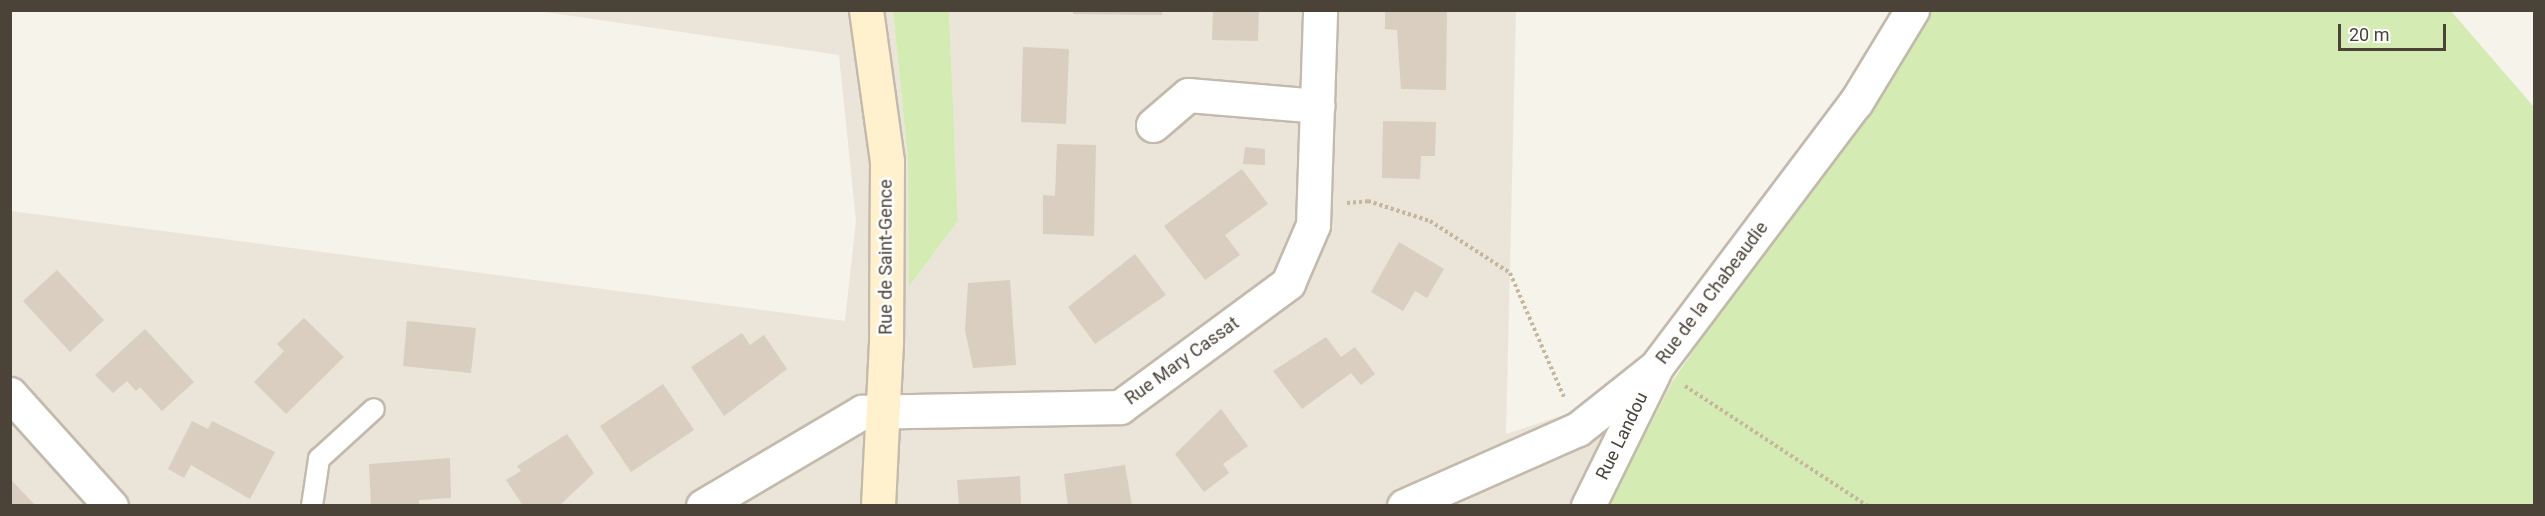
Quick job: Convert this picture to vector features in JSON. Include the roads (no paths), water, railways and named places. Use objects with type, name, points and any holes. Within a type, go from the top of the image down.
[{"type":"street","name":"Rue de Saint-Gence","points":[[866,10],[887,161],[883,413],[878,506]]},
{"type":"street","name":"Rue Mary Cassat","points":[[703,506],[848,417],[883,413],[1120,407],[1288,284],[1313,225],[1320,10]]},
{"type":"street","name":"Rue de la Chabeaudie","points":[[1404,506],[1578,429],[1656,367],[1856,102],[1912,10]]},
{"type":"street","points":[[1153,124],[1188,94],[1318,106]]},
{"type":"street","name":"Rue Landou","points":[[1588,506],[1656,367]]},
{"type":"street","points":[[10,394],[111,506]]},
{"type":"lane","points":[[312,506],[319,459],[374,409]]}]
